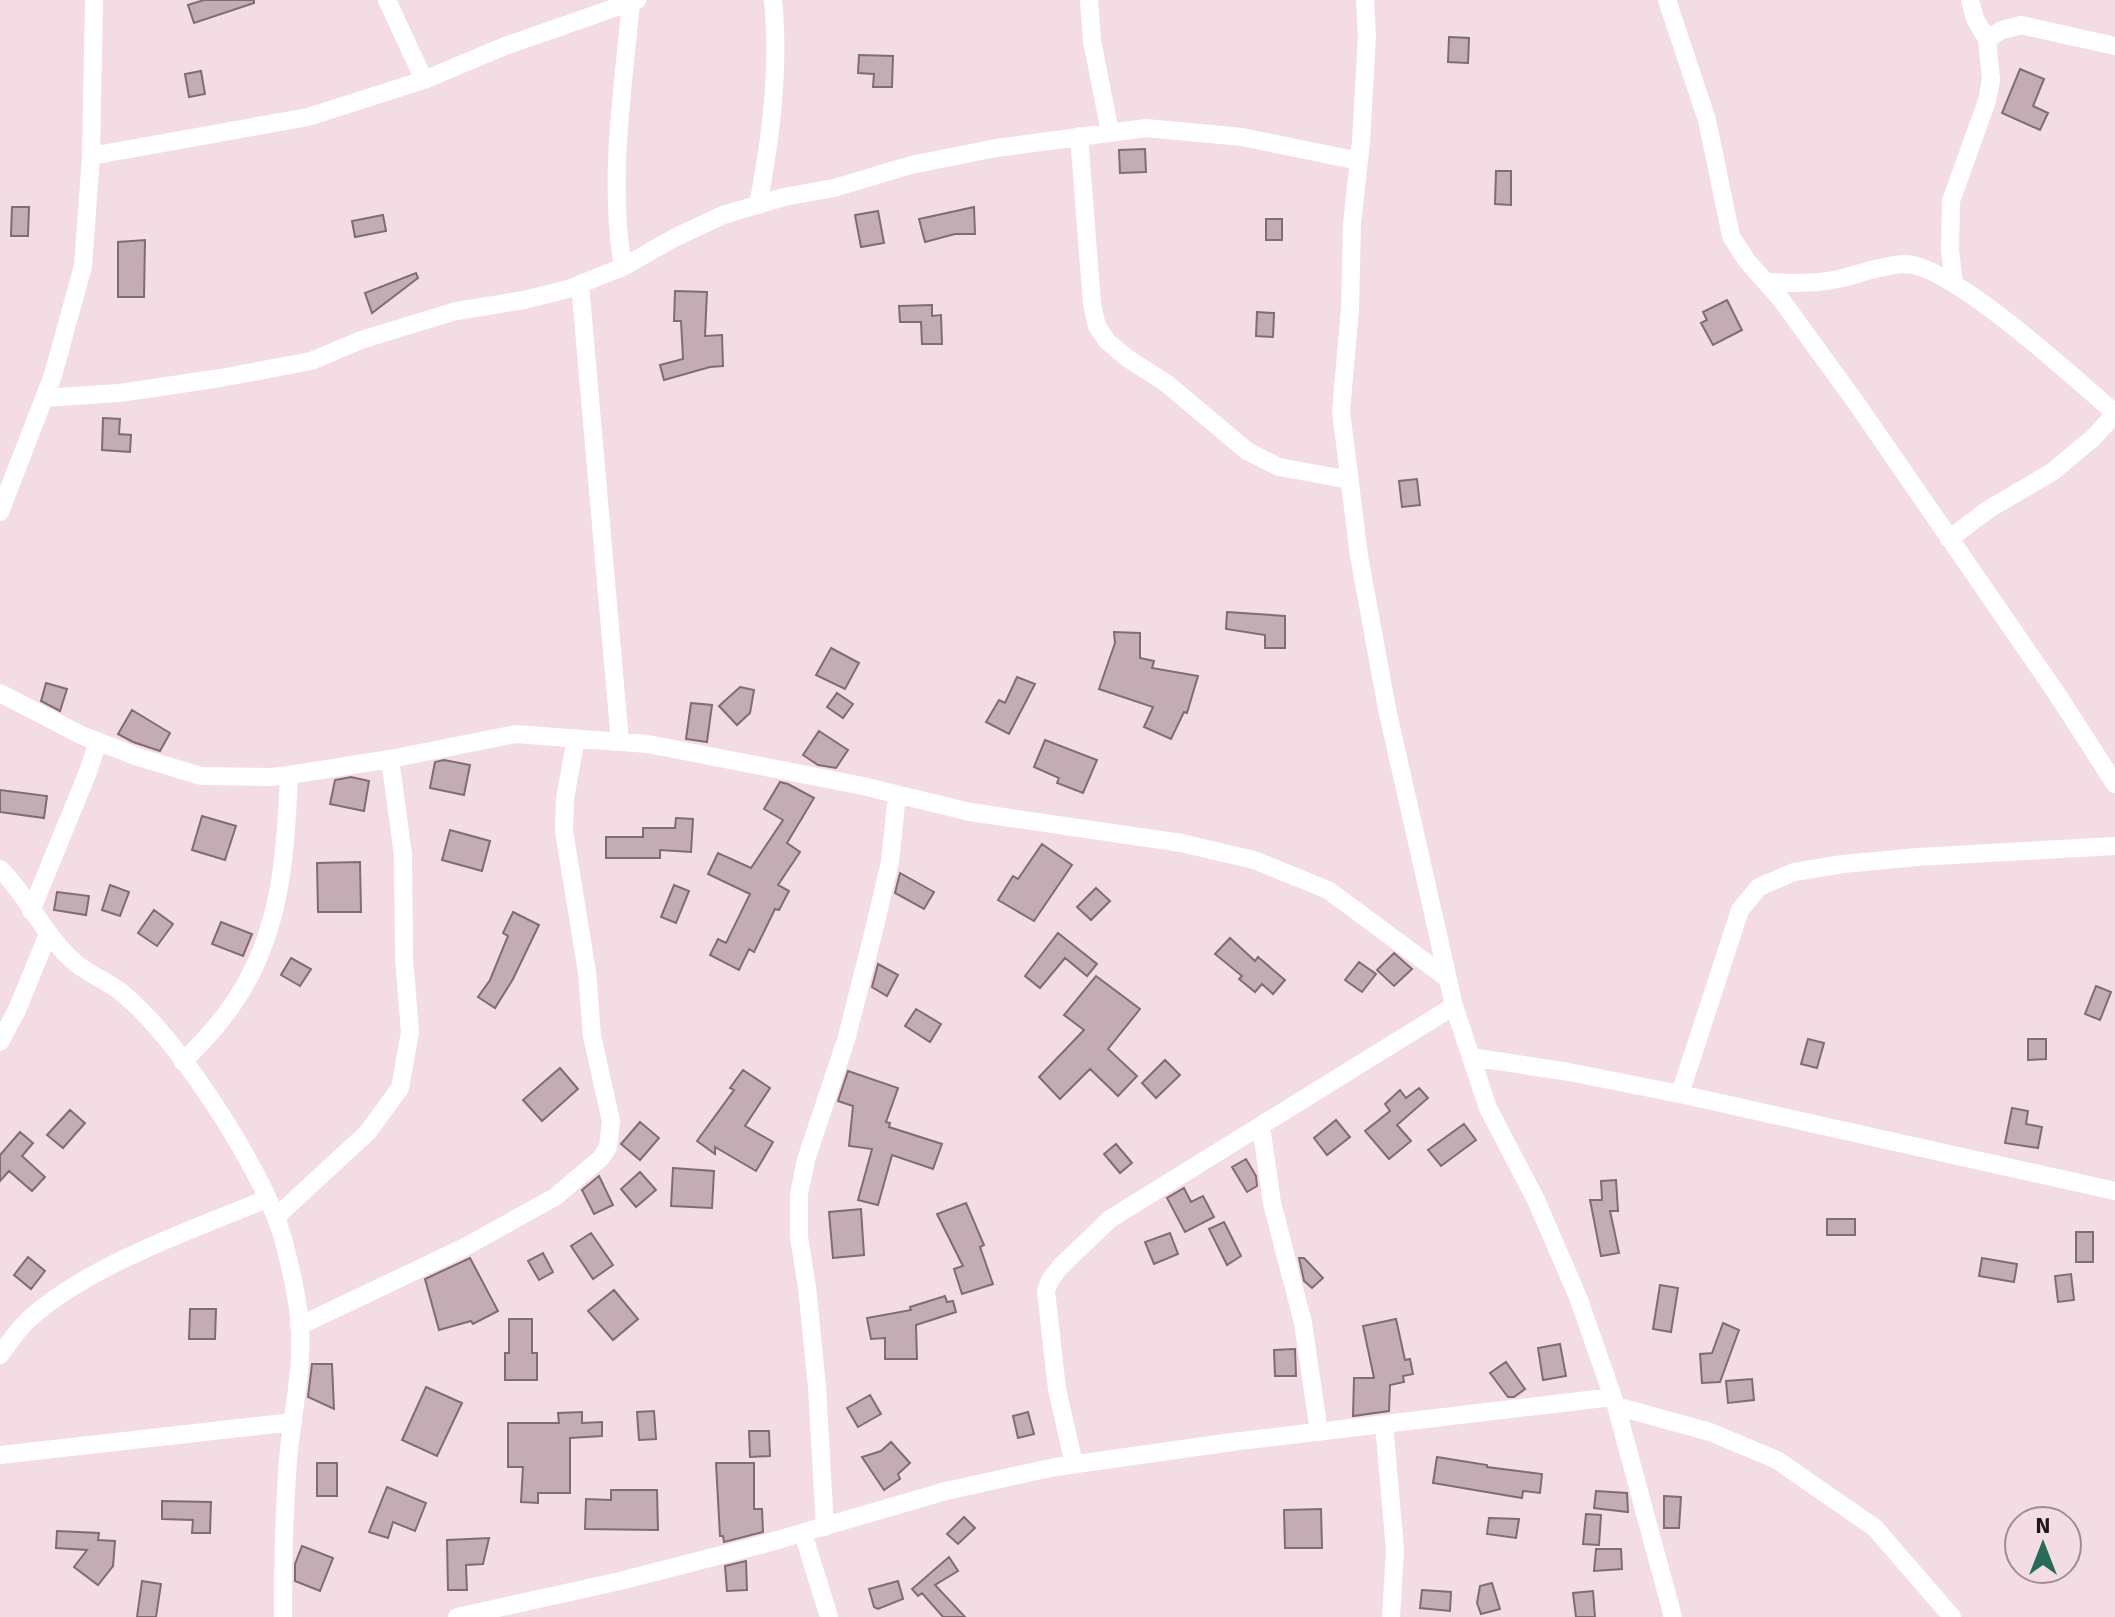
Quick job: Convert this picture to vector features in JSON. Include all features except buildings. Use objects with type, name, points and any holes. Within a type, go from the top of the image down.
[{"type":"street","points":[[0,512],[44,398],[83,266],[91,156],[94,0]]},
{"type":"street","points":[[387,0],[424,80]]},
{"type":"street","points":[[758,205],[771,112],[773,0]]},
{"type":"street","points":[[1089,0],[1092,41],[1110,132]]},
{"type":"street","points":[[1365,0],[1367,36],[1341,411],[1359,556],[1387,709],[1454,1006],[1488,1108],[1536,1200],[1578,1297],[1614,1402],[1673,1617]]},
{"type":"street","points":[[1667,0],[1707,120],[1731,236],[1857,404],[2057,694],[2115,784]]},
{"type":"street","points":[[1954,284],[1950,250],[1951,201],[1987,101],[1991,80],[1987,39],[1975,19],[1970,0]]},
{"type":"street","points":[[91,156],[308,117],[424,80],[505,46],[634,1],[615,193],[616,227],[623,267]]},
{"type":"street","points":[[1987,39],[2002,30],[2021,25],[2115,46]]},
{"type":"street","points":[[44,398],[134,391],[311,361],[361,340],[456,311],[524,300],[580,284],[623,267],[723,215],[834,188],[911,165],[996,148],[1146,128],[1242,137],[1359,161]]},
{"type":"street","points":[[1079,136],[1092,304],[1097,326],[1107,341],[1166,383],[1247,451],[1279,467],[1350,480]]},
{"type":"street","points":[[1766,282],[1801,284],[1832,280],[1882,266],[1910,264],[1954,284],[2047,354],[2115,413],[2093,438],[2052,472],[1989,509],[1949,539]]},
{"type":"street","points":[[580,284],[620,742]]},
{"type":"street","points":[[0,693],[98,741],[201,776],[289,775],[516,734],[576,738],[648,744],[897,794],[970,812],[1181,843],[1254,860],[1328,890],[1447,978]]},
{"type":"street","points":[[299,1326],[463,1248],[555,1197],[601,1158],[608,1147],[611,1121],[592,1036],[587,972],[564,831],[565,799],[576,738]]},
{"type":"street","points":[[31,911],[98,741]]},
{"type":"street","points":[[276,1217],[368,1132],[400,1088],[410,1032],[404,958],[403,855],[390,759]]},
{"type":"street","points":[[183,1062],[236,1000],[266,942],[280,892],[289,775]]},
{"type":"street","points":[[825,1527],[817,1387],[799,1237],[799,1194],[806,1160],[846,1040],[873,934],[890,862],[897,794]]},
{"type":"street","points":[[1680,1094],[1740,910],[1759,887],[1794,872],[1843,864],[1918,857],[2092,850],[2115,846]]},
{"type":"street","points":[[0,869],[73,962],[121,992],[172,1046],[236,1139],[276,1217],[299,1311],[298,1395],[288,1457],[283,1542],[283,1617]]},
{"type":"street","points":[[0,1042],[17,1010],[48,934]]},
{"type":"street","points":[[1074,1464],[1057,1389],[1046,1291],[1061,1266],[1110,1219],[1454,1006]]},
{"type":"street","points":[[1471,1057],[1680,1094],[2115,1191]]},
{"type":"street","points":[[1261,1126],[1272,1203],[1303,1323],[1319,1432]]},
{"type":"street","points":[[0,1355],[25,1322],[65,1290],[168,1240],[267,1199]]},
{"type":"street","points":[[457,1617],[620,1581],[825,1527],[946,1491],[1074,1464],[1384,1424],[1614,1402],[1710,1432],[1777,1460],[1875,1528],[1952,1617]]},
{"type":"street","points":[[0,1455],[61,1451],[293,1422]]},
{"type":"street","points":[[1384,1424],[1395,1550],[1391,1617]]},
{"type":"street","points":[[803,1533],[829,1617]]}]
